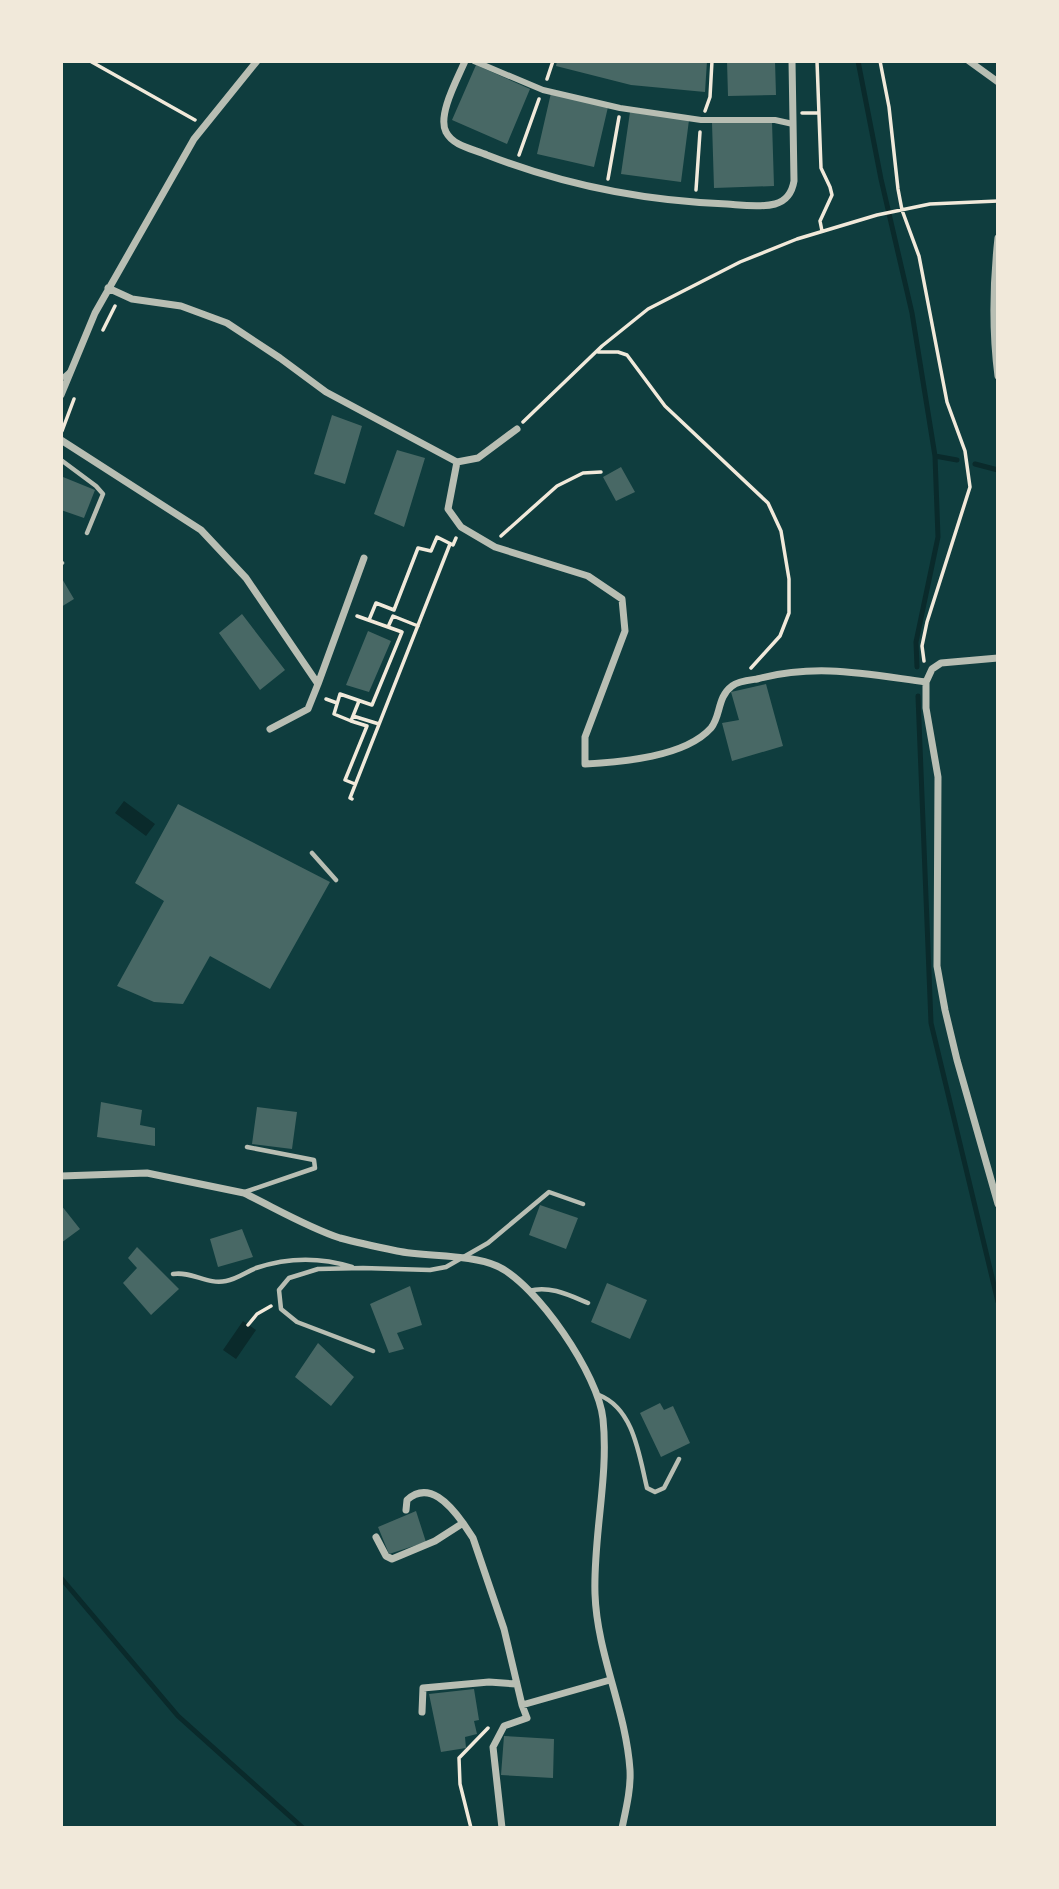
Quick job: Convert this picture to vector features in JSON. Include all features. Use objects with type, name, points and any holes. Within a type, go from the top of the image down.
[{"type":"street","points":[[61,395],[65,372],[108,288],[204,124],[257,61]]},
{"type":"street","points":[[465,61],[444,114],[446,131],[457,143],[515,166],[606,191],[695,203],[766,206],[785,200],[794,181],[792,61]]},
{"type":"street","points":[[474,61],[543,90],[620,108],[701,120],[775,120],[793,124]]},
{"type":"street","points":[[969,61],[998,82]]},
{"type":"street","points":[[998,238],[994,273],[993,341],[998,376]]},
{"type":"street","points":[[108,288],[120,295],[181,306],[227,323],[326,392],[457,462],[478,458],[517,429]]},
{"type":"street","points":[[61,440],[201,530],[246,578],[318,684]]},
{"type":"street","points":[[457,462],[448,509],[461,527],[492,546],[588,576],[622,599],[625,631],[585,737],[585,764],[617,762],[683,748],[712,727],[720,699],[733,685],[779,673],[830,670],[926,682]]},
{"type":"street","points":[[270,730],[308,709],[364,558]]},
{"type":"street","points":[[998,658],[941,663],[932,669],[926,682],[926,708],[938,777],[937,966],[957,1060],[998,1204]]},
{"type":"street","points":[[61,1176],[146,1173],[244,1193],[339,1237],[400,1252],[497,1266],[528,1291],[561,1331],[599,1395],[604,1448],[596,1619],[629,1764],[630,1788],[622,1828]]},
{"type":"street","points":[[406,1510],[407,1500],[413,1494],[433,1493],[451,1506],[473,1538],[503,1629],[527,1718],[504,1726],[493,1747],[502,1828]]},
{"type":"street","points":[[376,1537],[386,1556],[392,1559],[435,1541],[463,1523]]},
{"type":"street","points":[[522,1705],[610,1679]]},
{"type":"street","points":[[422,1712],[423,1688],[489,1682],[516,1684]]},
{"type":"lane","points":[[61,379],[65,372]]},
{"type":"lane","points":[[61,460],[103,494],[87,533]]},
{"type":"lane","points":[[312,853],[336,880]]},
{"type":"lane","points":[[244,1193],[315,1168],[314,1160],[247,1147]]},
{"type":"lane","points":[[373,1351],[297,1322],[281,1309],[279,1290],[289,1278],[318,1269],[430,1270],[446,1267],[488,1243],[549,1192],[583,1204]]},
{"type":"lane","points":[[173,1275],[181,1273],[212,1282],[225,1281],[255,1269],[308,1258],[357,1268]]},
{"type":"lane","points":[[528,1291],[538,1288],[557,1291],[588,1303]]},
{"type":"lane","points":[[599,1395],[620,1409],[636,1439],[647,1488],[655,1492],[664,1488],[679,1459]]},
{"type":"path","points":[[90,61],[204,124]]},
{"type":"path","points":[[515,166],[553,61]]},
{"type":"path","points":[[695,203],[701,120],[710,97],[712,61]]},
{"type":"path","points":[[817,61],[821,168],[832,195],[820,221],[822,231]]},
{"type":"path","points":[[880,61],[901,210],[919,256],[947,402],[965,451],[970,487],[927,622],[922,646],[926,682]]},
{"type":"path","points":[[606,191],[620,108]]},
{"type":"path","points":[[517,429],[596,352],[648,309],[740,262],[822,231],[877,215],[930,204],[998,201]]},
{"type":"path","points":[[99,338],[120,295]]},
{"type":"path","points":[[596,352],[618,352],[627,355],[665,406],[768,503],[781,531],[789,579],[789,613],[780,636],[761,660],[733,685]]},
{"type":"path","points":[[61,433],[75,397]]},
{"type":"path","points":[[492,546],[513,523],[557,486],[583,473],[601,472]]},
{"type":"path","points":[[352,799],[349,798],[450,544],[453,545],[461,527]]},
{"type":"path","points":[[369,620],[376,603],[394,610],[418,548],[431,551],[437,537],[450,544]]},
{"type":"path","points":[[357,616],[402,632],[372,705],[340,694],[334,713],[379,724]]},
{"type":"path","points":[[388,627],[393,616],[418,626]]},
{"type":"path","points":[[326,699],[337,703]]},
{"type":"path","points":[[352,718],[359,701]]},
{"type":"path","points":[[352,718],[367,726],[345,780],[355,784]]},
{"type":"path","points":[[248,1325],[257,1314],[280,1305]]},
{"type":"path","points":[[471,1828],[460,1784],[459,1758],[492,1726]]},
{"type":"water","points":[[124,801],[155,824],[146,836],[115,813]]},
{"type":"water","points":[[243,1321],[256,1330],[236,1359],[223,1350]]},
{"type":"building","points":[[557,61],[707,61],[705,92],[631,85],[556,66]]},
{"type":"building","points":[[727,61],[775,61],[776,95],[728,96]]},
{"type":"building","points":[[476,65],[530,89],[507,144],[452,120]]},
{"type":"building","points":[[551,93],[608,107],[594,167],[537,154]]},
{"type":"building","points":[[630,112],[689,120],[681,182],[621,174]]},
{"type":"building","points":[[772,122],[774,186],[714,188],[712,123]]},
{"type":"building","points":[[332,415],[362,426],[345,484],[314,474]]},
{"type":"building","points":[[397,450],[425,458],[404,527],[374,514]]},
{"type":"building","points":[[621,467],[635,492],[616,501],[603,477]]},
{"type":"building","points":[[63,477],[95,490],[84,518],[61,510]]},
{"type":"building","points":[[61,577],[74,599],[61,607]]},
{"type":"building","points":[[242,614],[285,670],[260,690],[219,633]]},
{"type":"building","points":[[368,631],[391,641],[369,692],[346,685]]},
{"type":"building","points":[[766,684],[783,746],[732,761],[722,723],[739,720],[731,692]]},
{"type":"building","points":[[178,804],[330,882],[270,989],[210,956],[183,1004],[154,1002],[117,986],[164,901],[135,883]]},
{"type":"building","points":[[101,1102],[142,1110],[140,1125],[155,1128],[155,1146],[97,1137]]},
{"type":"building","points":[[257,1107],[297,1112],[292,1149],[252,1144]]},
{"type":"building","points":[[61,1205],[80,1229],[61,1243]]},
{"type":"building","points":[[540,1205],[578,1218],[566,1249],[529,1235]]},
{"type":"building","points":[[242,1229],[253,1257],[218,1267],[210,1239]]},
{"type":"building","points":[[137,1247],[179,1289],[151,1315],[123,1283],[137,1268],[128,1258]]},
{"type":"building","points":[[607,1283],[647,1300],[630,1339],[591,1322]]},
{"type":"building","points":[[410,1286],[422,1325],[397,1333],[404,1349],[389,1353],[370,1304]]},
{"type":"building","points":[[318,1343],[354,1377],[331,1406],[295,1377]]},
{"type":"building","points":[[660,1403],[664,1410],[673,1406],[690,1443],[661,1457],[640,1413]]},
{"type":"building","points":[[416,1511],[426,1542],[389,1554],[378,1527]]},
{"type":"building","points":[[474,1689],[479,1720],[474,1721],[477,1734],[465,1737],[466,1748],[441,1752],[429,1694]]},
{"type":"building","points":[[504,1736],[554,1739],[553,1778],[501,1775]]},
{"type":"waterway","points":[[858,61],[881,179],[912,313],[935,456],[938,537],[916,642],[917,667]]},
{"type":"waterway","points":[[935,456],[957,460]]},
{"type":"waterway","points":[[975,464],[998,470]]},
{"type":"waterway","points":[[918,696],[931,1023],[998,1302]]},
{"type":"waterway","points":[[61,1578],[178,1716],[303,1828]]}]
